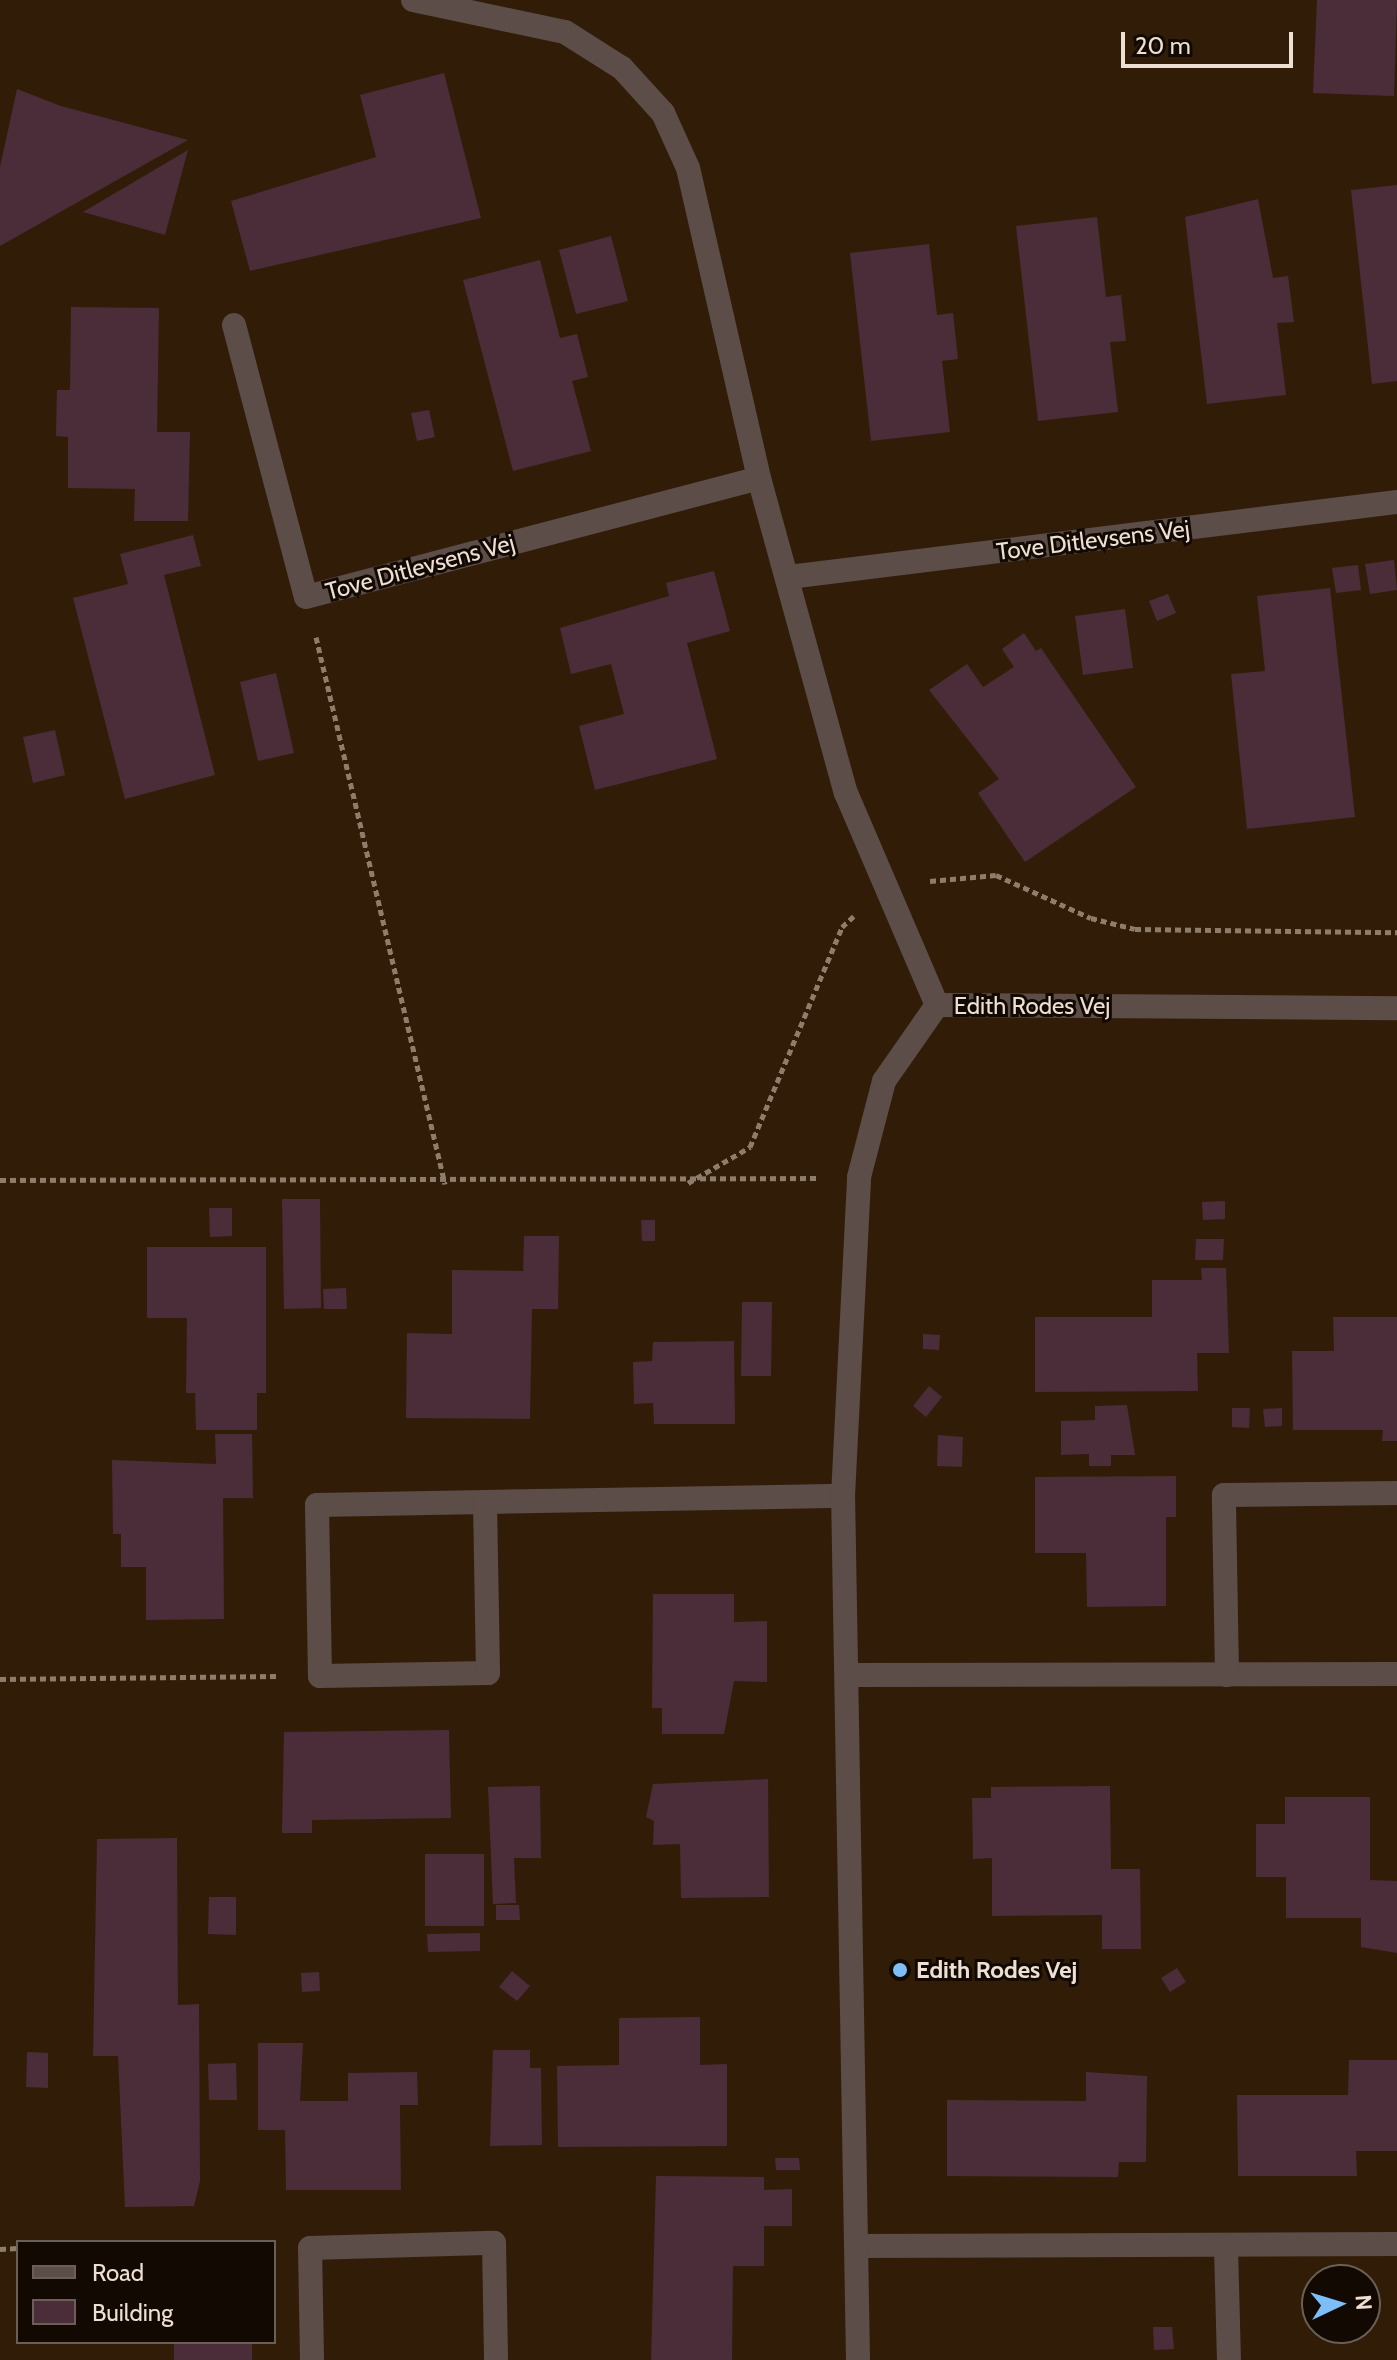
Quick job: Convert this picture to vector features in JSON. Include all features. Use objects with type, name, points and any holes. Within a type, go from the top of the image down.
[{"type":"street","points":[[413,0],[565,32],[622,68],[663,113],[688,168],[759,478],[789,577],[846,793],[937,1005]]},
{"type":"street","name":"Tove Ditlevsens Vej","points":[[234,325],[306,597],[759,478]]},
{"type":"street","name":"Tove Ditlevsens Vej","points":[[789,577],[1397,502]]},
{"type":"street","name":"Edith Rodes Vej","points":[[858,2360],[851,1675],[843,1496],[859,1177],[884,1081],[937,1005],[1397,1008]]},
{"type":"street","points":[[1227,1675],[1224,1495],[1397,1493]]},
{"type":"street","points":[[485,1502],[488,1673],[320,1676],[317,1505],[485,1502],[843,1496]]},
{"type":"street","points":[[851,1675],[1397,1674]]},
{"type":"street","points":[[312,2360],[310,2248],[494,2243],[496,2360]]},
{"type":"street","points":[[858,2246],[1397,2244]]},
{"type":"street","points":[[1226,2247],[1229,2360]]},
{"type":"path","points":[[306,597],[445,1184]]},
{"type":"path","points":[[0,1180],[445,1184],[859,1177]]},
{"type":"path","points":[[0,1679],[320,1676]]},
{"type":"building","points":[[1317,0],[1397,0],[1394,96],[1313,93]]},
{"type":"building","points":[[444,73],[481,218],[250,271],[231,201],[376,157],[360,95]]},
{"type":"building","points":[[17,89],[61,106],[188,140],[0,246],[0,167]]},
{"type":"building","points":[[188,150],[165,235],[83,212]]},
{"type":"building","points":[[1397,185],[1397,381],[1372,384],[1351,190]]},
{"type":"building","points":[[1258,199],[1273,278],[1288,276],[1294,322],[1277,323],[1286,395],[1207,404],[1185,217]]},
{"type":"building","points":[[1097,217],[1106,297],[1121,295],[1126,341],[1110,342],[1118,412],[1038,421],[1016,226]]},
{"type":"building","points":[[611,236],[628,301],[576,314],[559,250]]},
{"type":"building","points":[[929,244],[937,315],[953,313],[958,359],[942,361],[950,432],[871,441],[850,253]]},
{"type":"building","points":[[540,260],[560,338],[577,334],[588,377],[572,381],[591,451],[513,471],[463,280]]},
{"type":"building","points":[[71,307],[159,308],[157,432],[190,432],[188,521],[134,521],[135,489],[68,488],[68,437],[56,436],[57,390],[70,390]]},
{"type":"building","points":[[429,410],[435,437],[417,441],[411,413]]},
{"type":"building","points":[[193,535],[201,566],[164,575],[215,775],[125,799],[73,598],[128,584],[120,554]]},
{"type":"building","points":[[1394,560],[1397,590],[1370,594],[1365,564]]},
{"type":"building","points":[[1358,565],[1361,590],[1336,593],[1332,568]]},
{"type":"building","points":[[714,571],[730,631],[687,643],[717,759],[595,790],[579,726],[624,714],[611,664],[571,674],[560,628],[669,596],[666,583]]},
{"type":"building","points":[[1330,588],[1355,817],[1247,829],[1231,674],[1265,671],[1257,596]]},
{"type":"building","points":[[1168,594],[1176,613],[1157,621],[1149,601]]},
{"type":"building","points":[[1125,609],[1133,668],[1083,675],[1075,616]]},
{"type":"building","points":[[1024,633],[1036,651],[1041,648],[1136,787],[1025,862],[978,793],[999,779],[929,690],[967,664],[983,687],[1014,667],[1002,649]]},
{"type":"building","points":[[276,673],[294,753],[258,761],[240,682]]},
{"type":"building","points":[[55,730],[65,775],[33,783],[23,737]]},
{"type":"building","points":[[282,1199],[320,1199],[321,1308],[284,1309]]},
{"type":"building","points":[[1225,1201],[1225,1219],[1203,1220],[1202,1202]]},
{"type":"building","points":[[209,1208],[232,1208],[232,1236],[210,1237]]},
{"type":"building","points":[[641,1220],[655,1220],[655,1241],[642,1241]]},
{"type":"building","points":[[524,1236],[559,1236],[558,1309],[532,1309],[530,1419],[406,1418],[407,1333],[452,1334],[452,1270],[523,1271]]},
{"type":"building","points":[[1196,1239],[1224,1239],[1223,1260],[1195,1260]]},
{"type":"building","points":[[147,1247],[266,1247],[266,1393],[257,1393],[257,1430],[196,1430],[195,1393],[186,1393],[187,1318],[147,1318]]},
{"type":"building","points":[[1201,1268],[1226,1268],[1229,1353],[1197,1353],[1198,1391],[1035,1392],[1035,1317],[1152,1317],[1152,1280],[1202,1280]]},
{"type":"building","points":[[346,1288],[347,1309],[324,1309],[323,1289]]},
{"type":"building","points":[[742,1302],[772,1302],[771,1376],[741,1376]]},
{"type":"building","points":[[1333,1317],[1397,1317],[1397,1441],[1382,1441],[1383,1430],[1293,1430],[1292,1351],[1334,1351]]},
{"type":"building","points":[[923,1334],[940,1335],[939,1350],[923,1349]]},
{"type":"building","points":[[734,1341],[735,1424],[654,1424],[653,1403],[634,1404],[633,1362],[652,1361],[653,1342]]},
{"type":"building","points":[[929,1386],[942,1397],[926,1417],[913,1406]]},
{"type":"building","points":[[1127,1405],[1135,1455],[1111,1455],[1111,1466],[1089,1466],[1089,1454],[1061,1455],[1061,1421],[1095,1420],[1095,1406]]},
{"type":"building","points":[[1232,1408],[1250,1408],[1249,1428],[1232,1427]]},
{"type":"building","points":[[1282,1408],[1282,1426],[1265,1427],[1263,1409]]},
{"type":"building","points":[[215,1434],[252,1434],[253,1498],[223,1498],[224,1619],[146,1620],[146,1567],[121,1567],[121,1534],[113,1534],[112,1460],[216,1464]]},
{"type":"building","points":[[938,1435],[963,1437],[962,1467],[937,1466]]},
{"type":"building","points":[[1176,1476],[1176,1517],[1166,1517],[1166,1606],[1087,1607],[1086,1553],[1035,1553],[1035,1477]]},
{"type":"building","points":[[653,1594],[734,1594],[734,1622],[767,1621],[767,1682],[734,1681],[724,1734],[662,1734],[662,1708],[652,1708]]},
{"type":"building","points":[[449,1730],[451,1818],[312,1820],[312,1833],[282,1833],[284,1732]]},
{"type":"building","points":[[768,1779],[769,1897],[681,1898],[680,1844],[653,1845],[654,1821],[646,1817],[653,1784]]},
{"type":"building","points":[[540,1786],[541,1858],[514,1858],[516,1903],[493,1904],[488,1787]]},
{"type":"building","points":[[1110,1786],[1111,1869],[1140,1869],[1141,1949],[1102,1949],[1102,1915],[992,1916],[992,1858],[973,1859],[972,1798],[991,1798],[991,1787]]},
{"type":"building","points":[[1285,1797],[1370,1797],[1370,1880],[1397,1881],[1397,1953],[1361,1947],[1361,1918],[1286,1918],[1286,1877],[1256,1877],[1256,1824],[1285,1824]]},
{"type":"building","points":[[177,1838],[178,2005],[199,2004],[200,2181],[194,2206],[125,2207],[118,2056],[93,2056],[97,1839]]},
{"type":"building","points":[[425,1854],[484,1854],[484,1926],[425,1926]]},
{"type":"building","points":[[209,1897],[236,1897],[236,1935],[208,1934]]},
{"type":"building","points":[[496,1905],[519,1905],[520,1920],[496,1920]]},
{"type":"building","points":[[480,1933],[480,1951],[428,1952],[427,1934]]},
{"type":"building","points":[[1177,1968],[1186,1982],[1170,1992],[1161,1978]]},
{"type":"building","points":[[512,1971],[530,1986],[517,2001],[499,1987]]},
{"type":"building","points":[[319,1972],[320,1991],[302,1992],[301,1973]]},
{"type":"building","points":[[700,2017],[700,2065],[727,2064],[727,2146],[558,2147],[557,2066],[619,2065],[619,2018]]},
{"type":"building","points":[[258,2043],[303,2043],[300,2101],[348,2101],[348,2073],[417,2072],[418,2105],[400,2105],[401,2190],[286,2190],[285,2130],[258,2130]]},
{"type":"building","points":[[493,2050],[530,2050],[530,2068],[541,2068],[542,2145],[490,2146]]},
{"type":"building","points":[[27,2052],[48,2053],[48,2088],[26,2087]]},
{"type":"building","points":[[1349,2060],[1397,2060],[1397,2151],[1356,2151],[1357,2176],[1238,2176],[1237,2095],[1348,2095]]},
{"type":"building","points":[[236,2063],[237,2100],[209,2100],[208,2064]]},
{"type":"building","points":[[1086,2072],[1147,2076],[1146,2162],[1119,2162],[1118,2177],[947,2176],[947,2100],[1086,2101]]},
{"type":"building","points":[[775,2158],[799,2158],[800,2170],[776,2170]]},
{"type":"building","points":[[656,2176],[764,2177],[764,2190],[792,2189],[792,2226],[764,2226],[764,2266],[733,2266],[732,2360],[651,2360]]},
{"type":"building","points":[[1153,2327],[1172,2327],[1174,2349],[1154,2350]]},
{"type":"building","points":[[174,2344],[252,2344],[252,2360],[174,2360]]},
{"type":"place","name":"Edith Rodes Vej","points":[[900,1970]]}]
